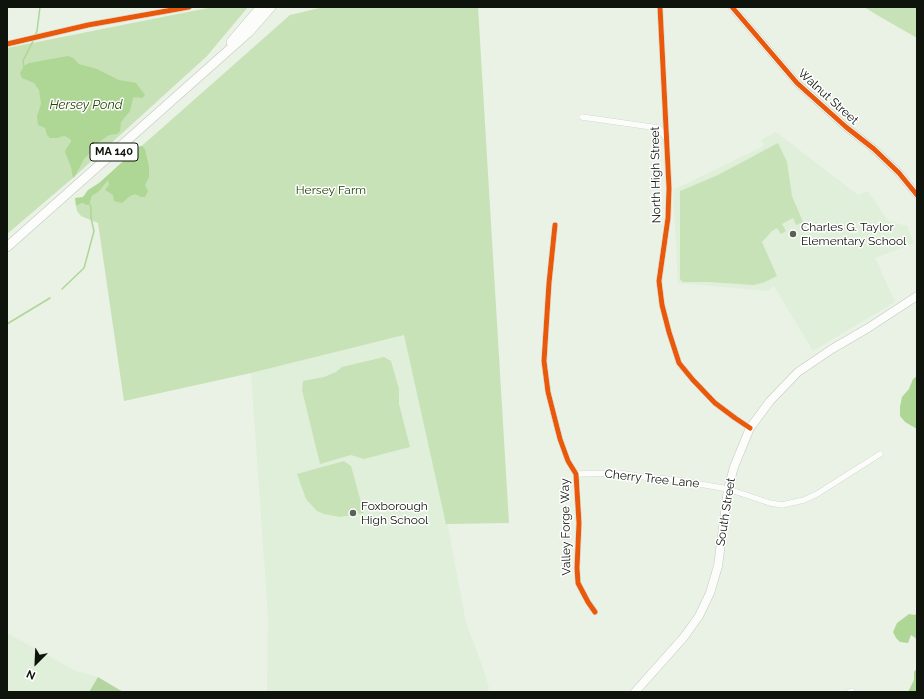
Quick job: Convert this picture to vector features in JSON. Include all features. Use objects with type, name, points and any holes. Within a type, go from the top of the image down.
[{"type":"main road","name":"MA 140","points":[[204,72],[261,7]]},
{"type":"main road","name":"MA 140","points":[[7,247],[249,32],[271,7]]},
{"type":"main road","name":"South Street","points":[[635,692],[684,637],[699,616],[710,593],[718,566],[728,489],[734,467],[750,428],[770,401],[798,372],[917,296]]},
{"type":"street","points":[[7,44],[151,10],[189,7]]},
{"type":"street","name":"North High Street","points":[[660,7],[668,218],[665,248],[659,281],[662,306],[679,362],[693,380],[716,403],[750,428]]},
{"type":"street","name":"Walnut Street","points":[[732,7],[797,83],[846,128],[874,149],[899,173],[917,195]]},
{"type":"street","points":[[582,117],[658,128],[666,138]]},
{"type":"street","name":"Valley Forge Way","points":[[555,225],[549,283],[544,361],[548,392],[560,439],[568,461],[576,474],[579,523],[577,568],[578,583],[595,612]]},
{"type":"street","name":"Cherry Tree Lane","points":[[576,474],[619,473],[677,480],[728,489],[770,503],[782,505],[804,500],[817,494],[880,454]]},
{"type":"shaded area","name":"Charles G. Taylor Elementary School","points":[[776,132],[858,195],[868,191],[888,221],[907,226],[914,243],[875,258],[895,302],[813,351],[774,286],[767,291],[678,283],[673,190],[764,146],[761,140]]},
{"type":"shaded area","name":"Foxborough High School","points":[[404,335],[440,483],[466,623],[482,665],[489,688],[488,692],[267,692],[268,617],[251,373]]},
{"type":"shaded area","points":[[7,633],[76,671],[98,677],[89,692],[7,692]]},
{"type":"shaded area","points":[[98,677],[123,692],[89,692]]},
{"type":"green space","points":[[213,7],[248,7],[207,56],[74,177],[7,234],[7,48]]},
{"type":"green space","name":"Hersey Farm","points":[[324,7],[478,7],[509,523],[446,524],[404,335],[251,373],[124,401],[98,223],[81,216],[77,211],[76,206],[82,203],[85,205],[94,194],[93,189],[290,15]]},
{"type":"green space","points":[[864,7],[917,7],[917,38],[877,15]]},
{"type":"green space","points":[[778,143],[787,162],[792,196],[803,222],[796,225],[793,218],[782,224],[786,231],[781,234],[777,228],[772,231],[762,242],[777,276],[765,282],[754,285],[683,282],[680,279],[680,191],[718,175]]},
{"type":"green space","points":[[384,357],[391,361],[399,389],[399,404],[410,447],[364,459],[351,455],[320,464],[302,390],[303,381],[324,377],[336,372],[342,367]]},
{"type":"green space","points":[[344,461],[351,466],[364,513],[340,517],[317,511],[306,499],[297,474]]},
{"type":"water","name":"Hersey Pond","points":[[68,56],[73,58],[79,64],[97,69],[119,80],[136,83],[145,95],[142,98],[133,98],[130,111],[121,122],[120,131],[117,134],[109,135],[99,142],[84,159],[73,178],[71,167],[65,152],[71,140],[64,136],[50,138],[47,135],[45,128],[38,125],[37,116],[41,104],[39,90],[34,83],[22,78],[20,73],[24,66],[29,63]]},
{"type":"water","points":[[140,146],[145,149],[149,167],[149,177],[145,185],[148,191],[145,197],[135,194],[130,196],[122,203],[114,201],[113,195],[105,190],[109,185],[108,180],[99,191],[92,196],[88,205],[82,203],[76,206],[75,198],[83,197],[88,190],[99,183]]},
{"type":"water","points":[[917,376],[917,429],[905,422],[900,416],[900,407],[902,397],[909,389],[913,379]]},
{"type":"water","points":[[917,612],[917,639],[911,635],[908,643],[900,642],[893,632],[897,623],[909,614],[915,615]]},
{"type":"water","points":[[917,668],[917,692],[908,692],[914,680],[914,672]]},
{"type":"waterway","points":[[35,36],[40,7]]},
{"type":"waterway","points":[[24,67],[23,61],[34,39]]},
{"type":"waterway","points":[[62,289],[84,268],[94,231],[91,218],[91,207],[89,203]]},
{"type":"waterway","points":[[7,324],[50,298]]},
{"type":"cycle path","points":[[7,44],[88,25],[189,7]]},
{"type":"cycle path","points":[[660,7],[669,188],[668,218],[659,281],[662,305],[679,363],[715,403],[750,428]]},
{"type":"cycle path","points":[[732,7],[797,83],[846,127],[874,149],[899,173],[917,195]]},
{"type":"cycle path","points":[[555,225],[549,283],[544,361],[548,392],[560,439],[568,461],[576,474],[579,523],[577,568],[578,583],[595,612]]},
{"type":"place","name":"Charles G. Taylor Elementary School","points":[[793,234]]},
{"type":"place","name":"Foxborough High School","points":[[353,513]]}]
